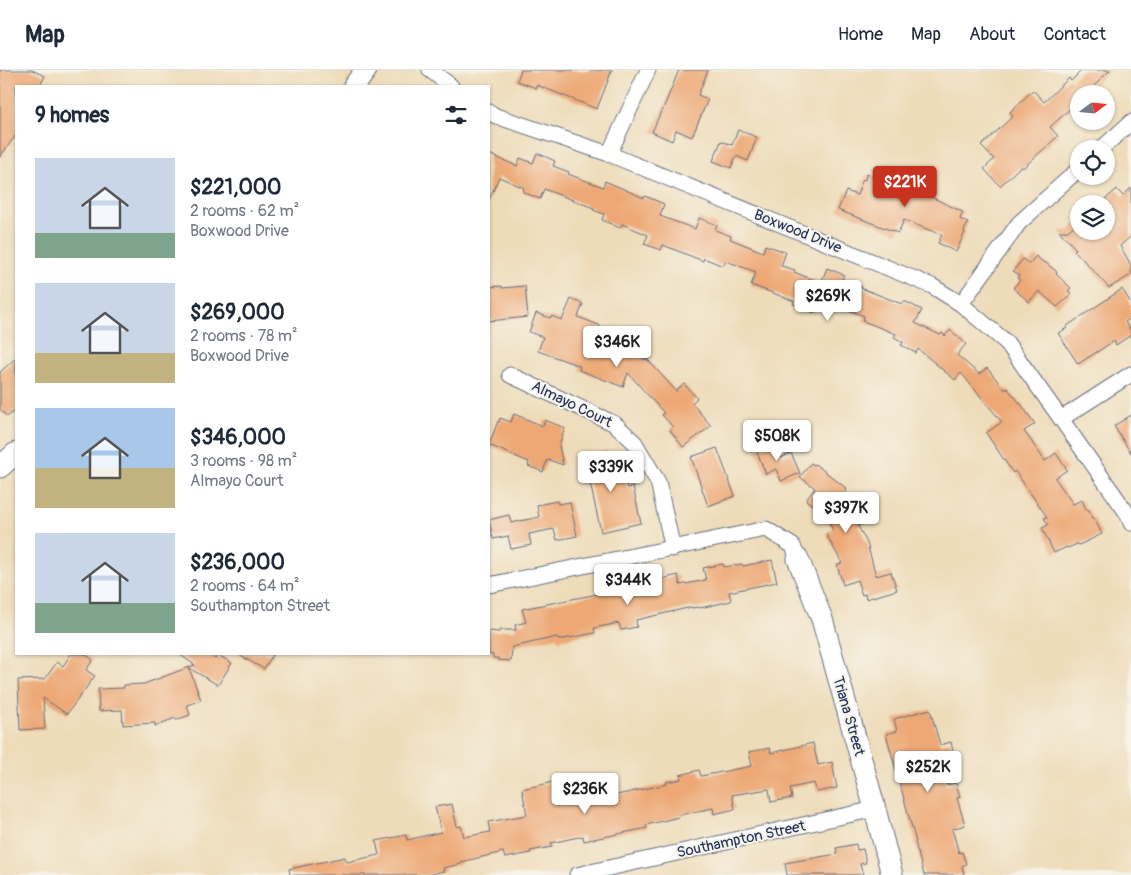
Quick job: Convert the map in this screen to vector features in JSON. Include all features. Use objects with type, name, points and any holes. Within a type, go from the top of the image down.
[{"type":"street","points":[[355,85],[366,70]]},
{"type":"street","points":[[430,70],[450,85]]},
{"type":"street","points":[[609,154],[648,70]]},
{"type":"street","name":"Boxwood Drive","points":[[490,113],[609,154],[932,286],[961,304],[1007,343],[1062,418],[1127,513],[1131,523]]},
{"type":"street","points":[[1112,140],[1131,122]]},
{"type":"street","points":[[961,304],[1018,223],[1070,177]]},
{"type":"street","points":[[1062,418],[1131,374]]},
{"type":"street","name":"Almayo Court","points":[[510,375],[615,424],[635,442],[658,482],[673,548]]},
{"type":"street","points":[[0,467],[15,454]]},
{"type":"street","points":[[490,585],[766,529],[793,546],[798,559]]},
{"type":"street","name":"Triana Street","points":[[798,559],[822,619],[892,875]]},
{"type":"street","name":"Southampton Street","points":[[577,875],[875,809]]},
{"type":"building","points":[[0,70],[32,70],[45,76],[40,85],[15,85],[15,136],[0,157]]},
{"type":"building","points":[[521,70],[612,70],[597,109],[537,85],[536,88],[517,81]]},
{"type":"building","points":[[679,70],[708,70],[698,95],[708,99],[692,137],[676,130],[672,141],[652,132]]},
{"type":"building","points":[[1082,70],[1110,70],[1095,85],[1070,85],[1070,109],[1050,127],[1058,136],[1000,186],[984,169],[994,159],[981,146],[1013,116],[1010,112],[1033,90],[1044,102],[1069,78],[1071,81]]},
{"type":"building","points":[[738,130],[757,137],[748,161],[736,156],[731,168],[713,161],[721,141],[732,145]]},
{"type":"building","points":[[537,153],[555,161],[553,166],[569,172],[568,174],[603,187],[605,181],[644,198],[645,196],[664,204],[660,216],[695,229],[699,218],[717,225],[715,230],[731,236],[730,239],[763,252],[765,245],[786,252],[781,266],[795,270],[794,272],[821,283],[827,268],[844,275],[842,279],[861,288],[902,304],[904,301],[922,310],[915,323],[940,335],[942,333],[945,336],[950,330],[966,344],[957,355],[979,374],[987,368],[1005,390],[1007,388],[1021,404],[1035,424],[1024,431],[1045,461],[1056,453],[1067,470],[1055,478],[1073,504],[1082,500],[1102,534],[1079,545],[1067,547],[1054,553],[1042,528],[1048,525],[1044,518],[1047,517],[1015,471],[1013,473],[986,433],[1002,422],[961,373],[955,380],[918,349],[916,353],[901,345],[903,342],[894,337],[896,334],[863,321],[864,316],[825,301],[823,306],[818,304],[814,313],[793,304],[794,301],[751,285],[756,272],[726,261],[723,266],[704,258],[703,261],[663,245],[661,250],[644,244],[648,235],[622,224],[620,228],[602,220],[604,214],[593,210],[594,208],[544,189],[540,199],[523,192],[524,188],[499,177],[490,198],[490,154],[517,166],[520,158],[533,163]]},
{"type":"building","points":[[900,171],[933,187],[929,196],[963,212],[960,219],[968,223],[956,252],[938,243],[942,235],[904,220],[898,233],[838,210],[846,191],[857,195],[866,174],[894,184]]},
{"type":"building","points":[[1131,188],[1131,236],[1120,246],[1131,265],[1131,275],[1109,288],[1059,231],[1070,229],[1070,240],[1115,240],[1115,195],[1110,195],[1117,189],[1123,196]]},
{"type":"building","points":[[1036,256],[1057,272],[1056,274],[1071,288],[1068,291],[1071,295],[1057,307],[1039,291],[1029,302],[1013,288],[1020,280],[1017,278],[1019,275],[1013,271],[1023,259],[1029,264]]},
{"type":"building","points":[[525,286],[528,317],[490,321],[490,287]]},
{"type":"building","points":[[1122,289],[1131,303],[1131,318],[1125,322],[1131,331],[1131,335],[1116,345],[1114,341],[1078,364],[1058,333]]},
{"type":"building","points":[[571,299],[583,304],[578,317],[599,325],[604,334],[600,344],[648,360],[676,391],[684,384],[697,398],[692,403],[711,426],[683,447],[670,430],[673,427],[662,415],[664,413],[628,373],[623,387],[579,370],[580,366],[538,351],[543,337],[529,332],[536,313],[562,320]]},
{"type":"building","points":[[15,359],[15,410],[7,417],[0,409],[0,372]]},
{"type":"building","points":[[514,414],[543,426],[545,420],[565,428],[559,445],[563,465],[547,460],[543,472],[528,466],[529,462],[490,445],[500,418],[511,422]]},
{"type":"building","points":[[1131,415],[1131,453],[1114,426]]},
{"type":"building","points":[[775,442],[781,458],[791,453],[800,473],[781,481],[776,469],[766,474],[756,450]]},
{"type":"building","points":[[717,448],[735,496],[708,506],[691,457]]},
{"type":"building","points":[[607,451],[609,463],[621,461],[627,488],[633,487],[641,523],[601,532],[584,456]]},
{"type":"building","points":[[811,463],[815,464],[846,488],[845,490],[863,524],[858,526],[867,543],[876,576],[891,572],[897,590],[866,599],[865,594],[862,595],[857,580],[843,585],[837,565],[842,563],[826,534],[833,530],[825,515],[806,500],[815,488],[800,477]]},
{"type":"building","points":[[557,501],[558,504],[570,502],[577,536],[557,540],[554,529],[529,534],[531,545],[511,549],[508,536],[493,539],[490,520],[509,515],[511,523],[539,517],[537,505]]},
{"type":"building","points":[[772,560],[777,582],[729,592],[731,601],[700,608],[692,607],[636,620],[637,627],[621,630],[619,623],[594,628],[595,633],[558,640],[557,637],[512,647],[511,661],[498,660],[498,658],[493,658],[493,655],[490,654],[490,631],[516,630],[515,625],[526,622],[522,609],[658,582],[658,580],[678,575],[680,585],[706,580],[703,568],[723,564],[724,567],[742,564],[743,566]]},
{"type":"building","points":[[70,655],[86,655],[93,660],[86,670],[95,676],[67,714],[43,698],[45,729],[20,730],[18,680],[45,679],[57,662],[63,666]]},
{"type":"building","points":[[180,655],[209,655],[215,659],[218,655],[232,663],[218,685],[189,668],[201,700],[187,705],[190,715],[176,720],[175,718],[155,726],[155,723],[123,725],[122,710],[99,711],[98,689],[124,688],[124,685],[144,684],[195,665]]},
{"type":"building","points":[[239,655],[272,655],[264,669]]},
{"type":"building","points":[[930,709],[940,745],[951,742],[954,755],[939,759],[946,785],[956,783],[960,797],[957,798],[965,825],[952,829],[959,853],[962,852],[966,864],[962,866],[964,875],[924,875],[886,734],[897,731],[894,719]]},
{"type":"building","points":[[813,743],[818,765],[832,762],[837,788],[817,792],[814,783],[790,788],[792,798],[771,802],[769,789],[732,795],[735,809],[714,814],[713,808],[679,815],[679,817],[646,825],[647,828],[584,841],[583,836],[551,843],[552,847],[530,851],[531,853],[505,858],[503,852],[461,862],[461,864],[443,868],[444,871],[427,875],[290,875],[289,869],[345,857],[347,862],[379,855],[376,841],[406,835],[407,840],[441,832],[435,807],[452,804],[457,827],[461,826],[464,837],[490,832],[488,822],[527,815],[522,789],[585,775],[589,793],[611,788],[612,796],[667,784],[666,782],[681,779],[680,775],[699,770],[701,776],[752,766],[749,752],[770,748],[771,753]]},
{"type":"building","points":[[856,844],[857,850],[863,849],[866,863],[860,864],[863,875],[787,875],[785,863],[837,854],[836,848]]}]
